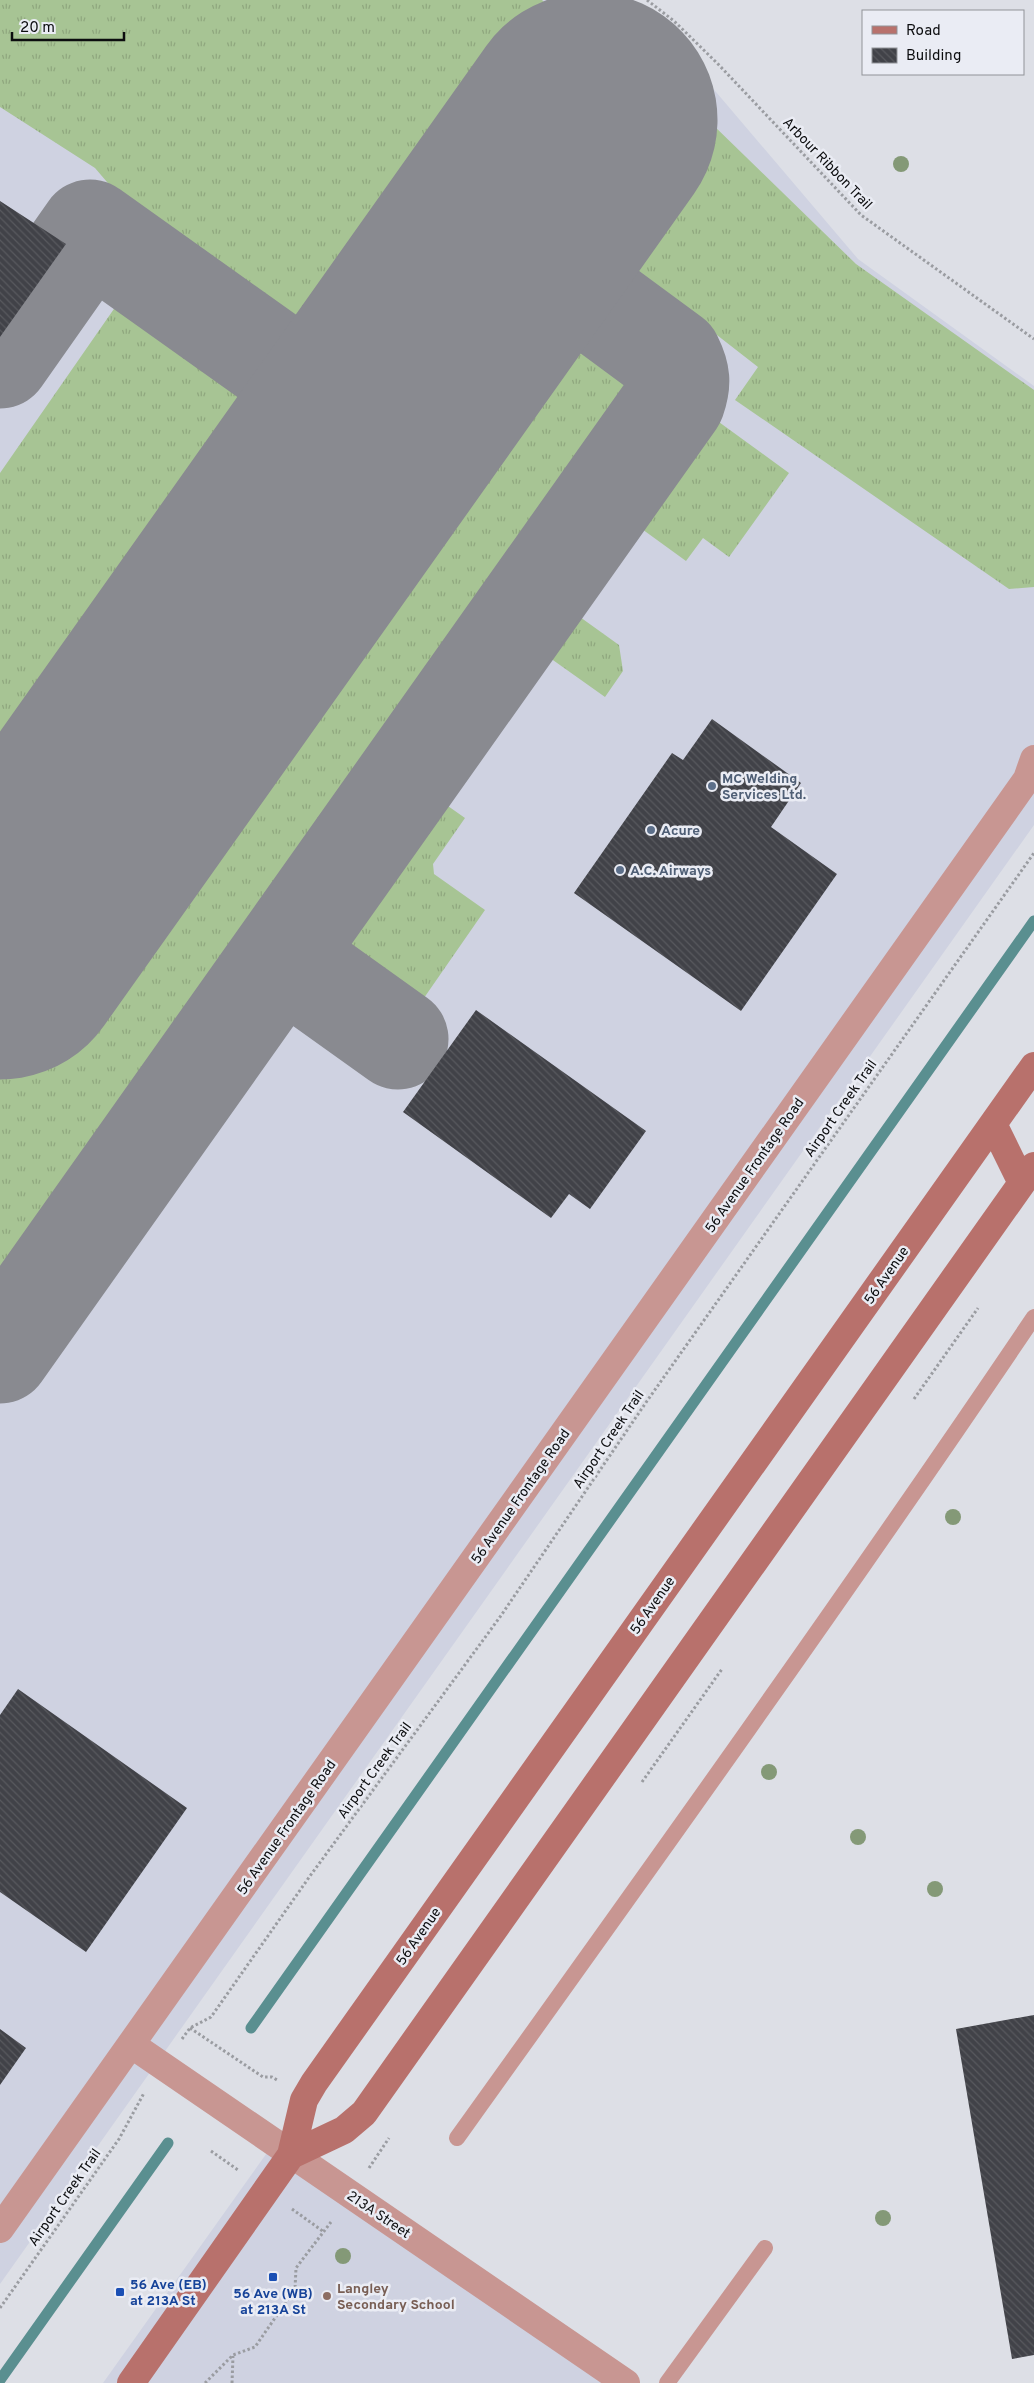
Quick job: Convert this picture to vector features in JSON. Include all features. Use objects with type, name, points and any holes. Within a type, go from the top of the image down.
[{"type":"main road","name":"56 Avenue","points":[[131,2383],[291,2155],[304,2100],[314,2084],[1034,1066]]},
{"type":"main road","points":[[993,1124],[1030,1181]]},
{"type":"main road","name":"56 Avenue","points":[[291,2155],[344,2130],[364,2113],[1030,1181]]},
{"type":"street","name":"56 Avenue Frontage Road","points":[[0,2229],[1027,778],[1034,759]]},
{"type":"street","name":"213A Street","points":[[132,2045],[626,2383]]},
{"type":"lane","points":[[457,2138],[704,1794],[929,1472],[1034,1317]]},
{"type":"lane","points":[[667,2383],[765,2248]]},
{"type":"path","name":"Arbour Ribbon Trail","points":[[647,0],[674,21],[718,64],[861,215],[1034,339]]},
{"type":"path","name":"Airport Creek Trail","points":[[263,2077],[190,2028],[211,2017],[310,1876],[500,1617],[647,1401],[1034,853]]},
{"type":"path","points":[[912,1401],[980,1306]]},
{"type":"path","points":[[638,1788],[664,1754]]},
{"type":"path","name":"Airport Creek Trail","points":[[0,2308],[119,2139],[141,2096]]},
{"type":"path","points":[[205,2383],[233,2355],[255,2347],[295,2289],[296,2268],[324,2232]]},
{"type":"path","points":[[232,2383],[233,2355]]},
{"type":"shaded area","points":[[163,0],[603,0],[705,79],[858,259],[1034,386],[1034,825],[0,2284],[0,83]]},
{"type":"shaded area","name":"Langley Secondary School","points":[[274,2143],[610,2383],[103,2383]]},
{"type":"green space","points":[[0,0],[542,0],[615,70],[673,86],[856,264],[1034,390],[1034,587],[1009,589],[735,400],[758,367],[636,272],[618,196],[646,156],[546,80],[336,368],[160,244],[95,168],[0,107]]},
{"type":"green space","points":[[125,293],[303,415],[0,841],[0,473]]},
{"type":"green space","points":[[521,335],[599,335],[622,350],[641,416],[0,1319],[0,1069]]},
{"type":"green space","points":[[712,417],[789,473],[729,557],[703,538],[686,561],[635,524]]},
{"type":"green space","points":[[573,612],[619,645],[623,671],[605,697],[543,653]]},
{"type":"green space","points":[[438,799],[465,818],[433,864],[434,874],[485,910],[417,1008],[393,1015],[321,963]]},
{"type":"building","points":[[0,201],[66,244],[0,337]]},
{"type":"building","points":[[712,719],[801,783],[771,827],[837,874],[741,1011],[574,893],[672,753],[683,760]]},
{"type":"building","points":[[476,1010],[646,1131],[590,1209],[569,1194],[551,1218],[403,1112]]},
{"type":"building","points":[[18,1689],[187,1808],[86,1952],[0,1892],[0,1715]]},
{"type":"building","points":[[1034,2015],[1034,2355],[1012,2359],[956,2029]]},
{"type":"building","points":[[0,2029],[26,2048],[0,2085]]},
{"type":"waterway","points":[[251,2028],[1034,921]]},
{"type":"waterway","points":[[0,2380],[168,2143]]},
{"type":"taxiway","points":[[0,358],[90,230],[371,430]]},
{"type":"taxiway","points":[[0,1353],[675,400],[679,379],[672,358],[508,237]]},
{"type":"taxiway","points":[[282,956],[398,1039]]},
{"type":"runway","points":[[0,952],[590,120]]},
{"type":"place","name":"MC Welding Services Ltd.","points":[[712,786]]},
{"type":"place","name":"Acure","points":[[651,830]]},
{"type":"place","name":"A.C. Airways","points":[[620,870]]},
{"type":"place","name":"56 Ave (WB) at 213A St","points":[[273,2277]]},
{"type":"place","name":"56 Ave (EB) at 213A St","points":[[120,2292]]},
{"type":"place","name":"Langley Secondary School","points":[[327,2296]]}]
